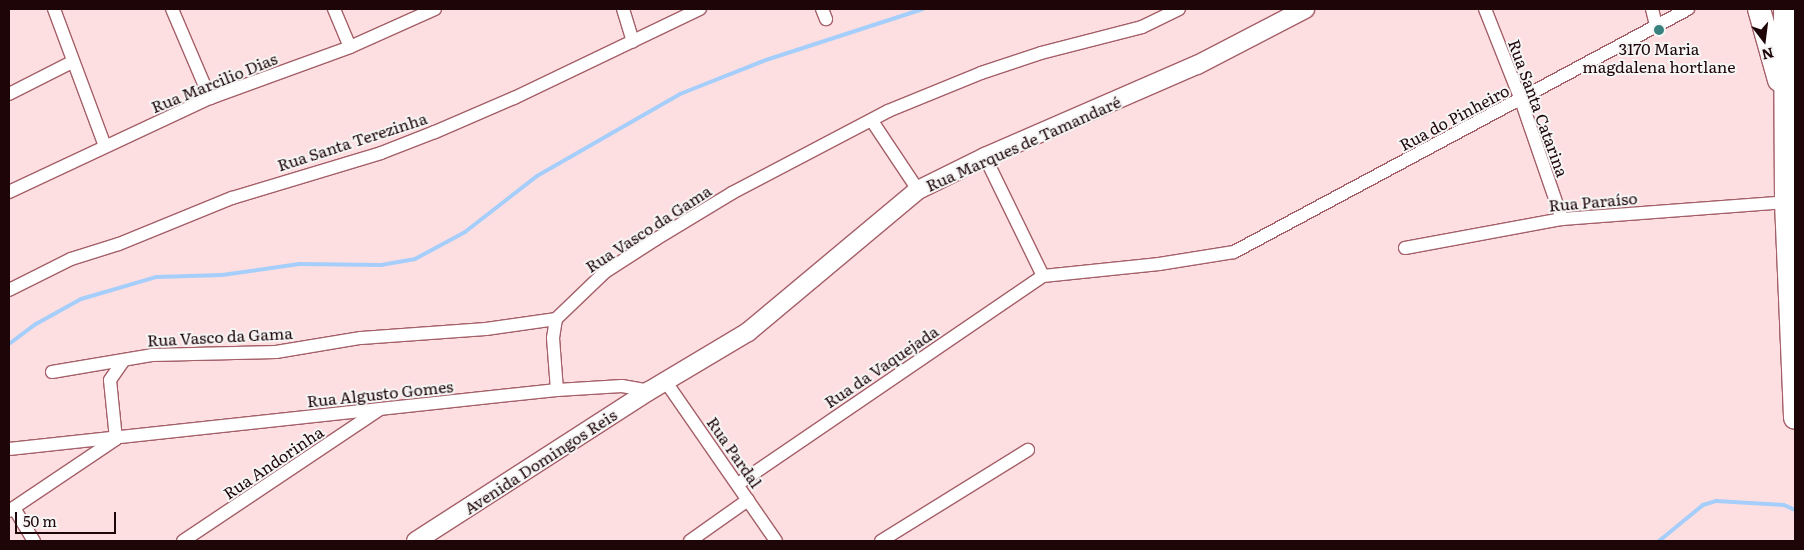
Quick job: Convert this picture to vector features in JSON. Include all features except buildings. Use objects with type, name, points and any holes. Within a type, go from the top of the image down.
[{"type":"highway","points":[[1759,9],[1787,108]]},
{"type":"highway","points":[[1785,9],[1786,202],[1795,418]]},
{"type":"street","points":[[54,9],[72,62],[105,146]]},
{"type":"street","points":[[172,9],[210,98]]},
{"type":"street","points":[[334,9],[350,47]]},
{"type":"street","name":"Rua Marcilio Dias","points":[[9,192],[210,98],[350,47],[435,9]]},
{"type":"street","points":[[623,9],[633,41]]},
{"type":"street","name":"Rua Santa Terezinha","points":[[9,290],[71,260],[119,244],[232,198],[381,152],[435,132],[700,9]]},
{"type":"street","name":"Rua Vasco da Gama","points":[[52,372],[196,351],[276,352],[361,338],[505,327],[556,319],[605,272],[656,239],[741,189],[915,99],[981,73],[1041,53],[1142,27],[1179,9]]},
{"type":"street","name":"Rua Marques de Tamandaré","points":[[666,382],[748,332],[918,190],[986,157],[1197,65],[1305,9]]},
{"type":"street","name":"Rua Santa Catarina","points":[[1485,9],[1521,100],[1562,219]]},
{"type":"street","points":[[1652,9],[1656,25]]},
{"type":"street","name":"Rua do Pinheiro","points":[[1043,276],[1159,264],[1234,252],[1688,9]]},
{"type":"street","points":[[9,94],[72,62]]},
{"type":"street","points":[[872,121],[918,190]]},
{"type":"street","points":[[986,157],[1043,276]]},
{"type":"street","name":"Rua Paraíso","points":[[1405,248],[1562,219],[1786,202]]},
{"type":"street","name":"Rua da Vaquejada","points":[[738,484],[1043,276]]},
{"type":"street","points":[[556,319],[554,338],[556,390]]},
{"type":"street","points":[[34,541],[11,510],[116,440],[109,394],[110,380],[124,360]]},
{"type":"street","name":"Avenida Domingos Reis","points":[[416,541],[649,391],[666,382]]},
{"type":"street","name":"Rua Pardal","points":[[666,382],[776,541]]},
{"type":"street","name":"Rua Algusto Gomes","points":[[9,450],[116,440],[556,390],[622,386],[649,391]]},
{"type":"street","name":"Rua Andorinha","points":[[183,541],[381,409]]},
{"type":"street","points":[[881,541],[1028,450]]},
{"type":"street","points":[[690,541],[748,500]]},
{"type":"waterway","points":[[9,344],[36,324],[81,299],[156,277],[222,275],[299,264],[381,265],[415,259],[465,232],[537,176],[680,94],[766,60],[923,9]]},
{"type":"waterway","points":[[1659,541],[1703,505],[1716,501],[1784,505],[1795,510]]},
{"type":"place","name":"3170 Maria magdalena hortlane","points":[[1659,30]]}]
